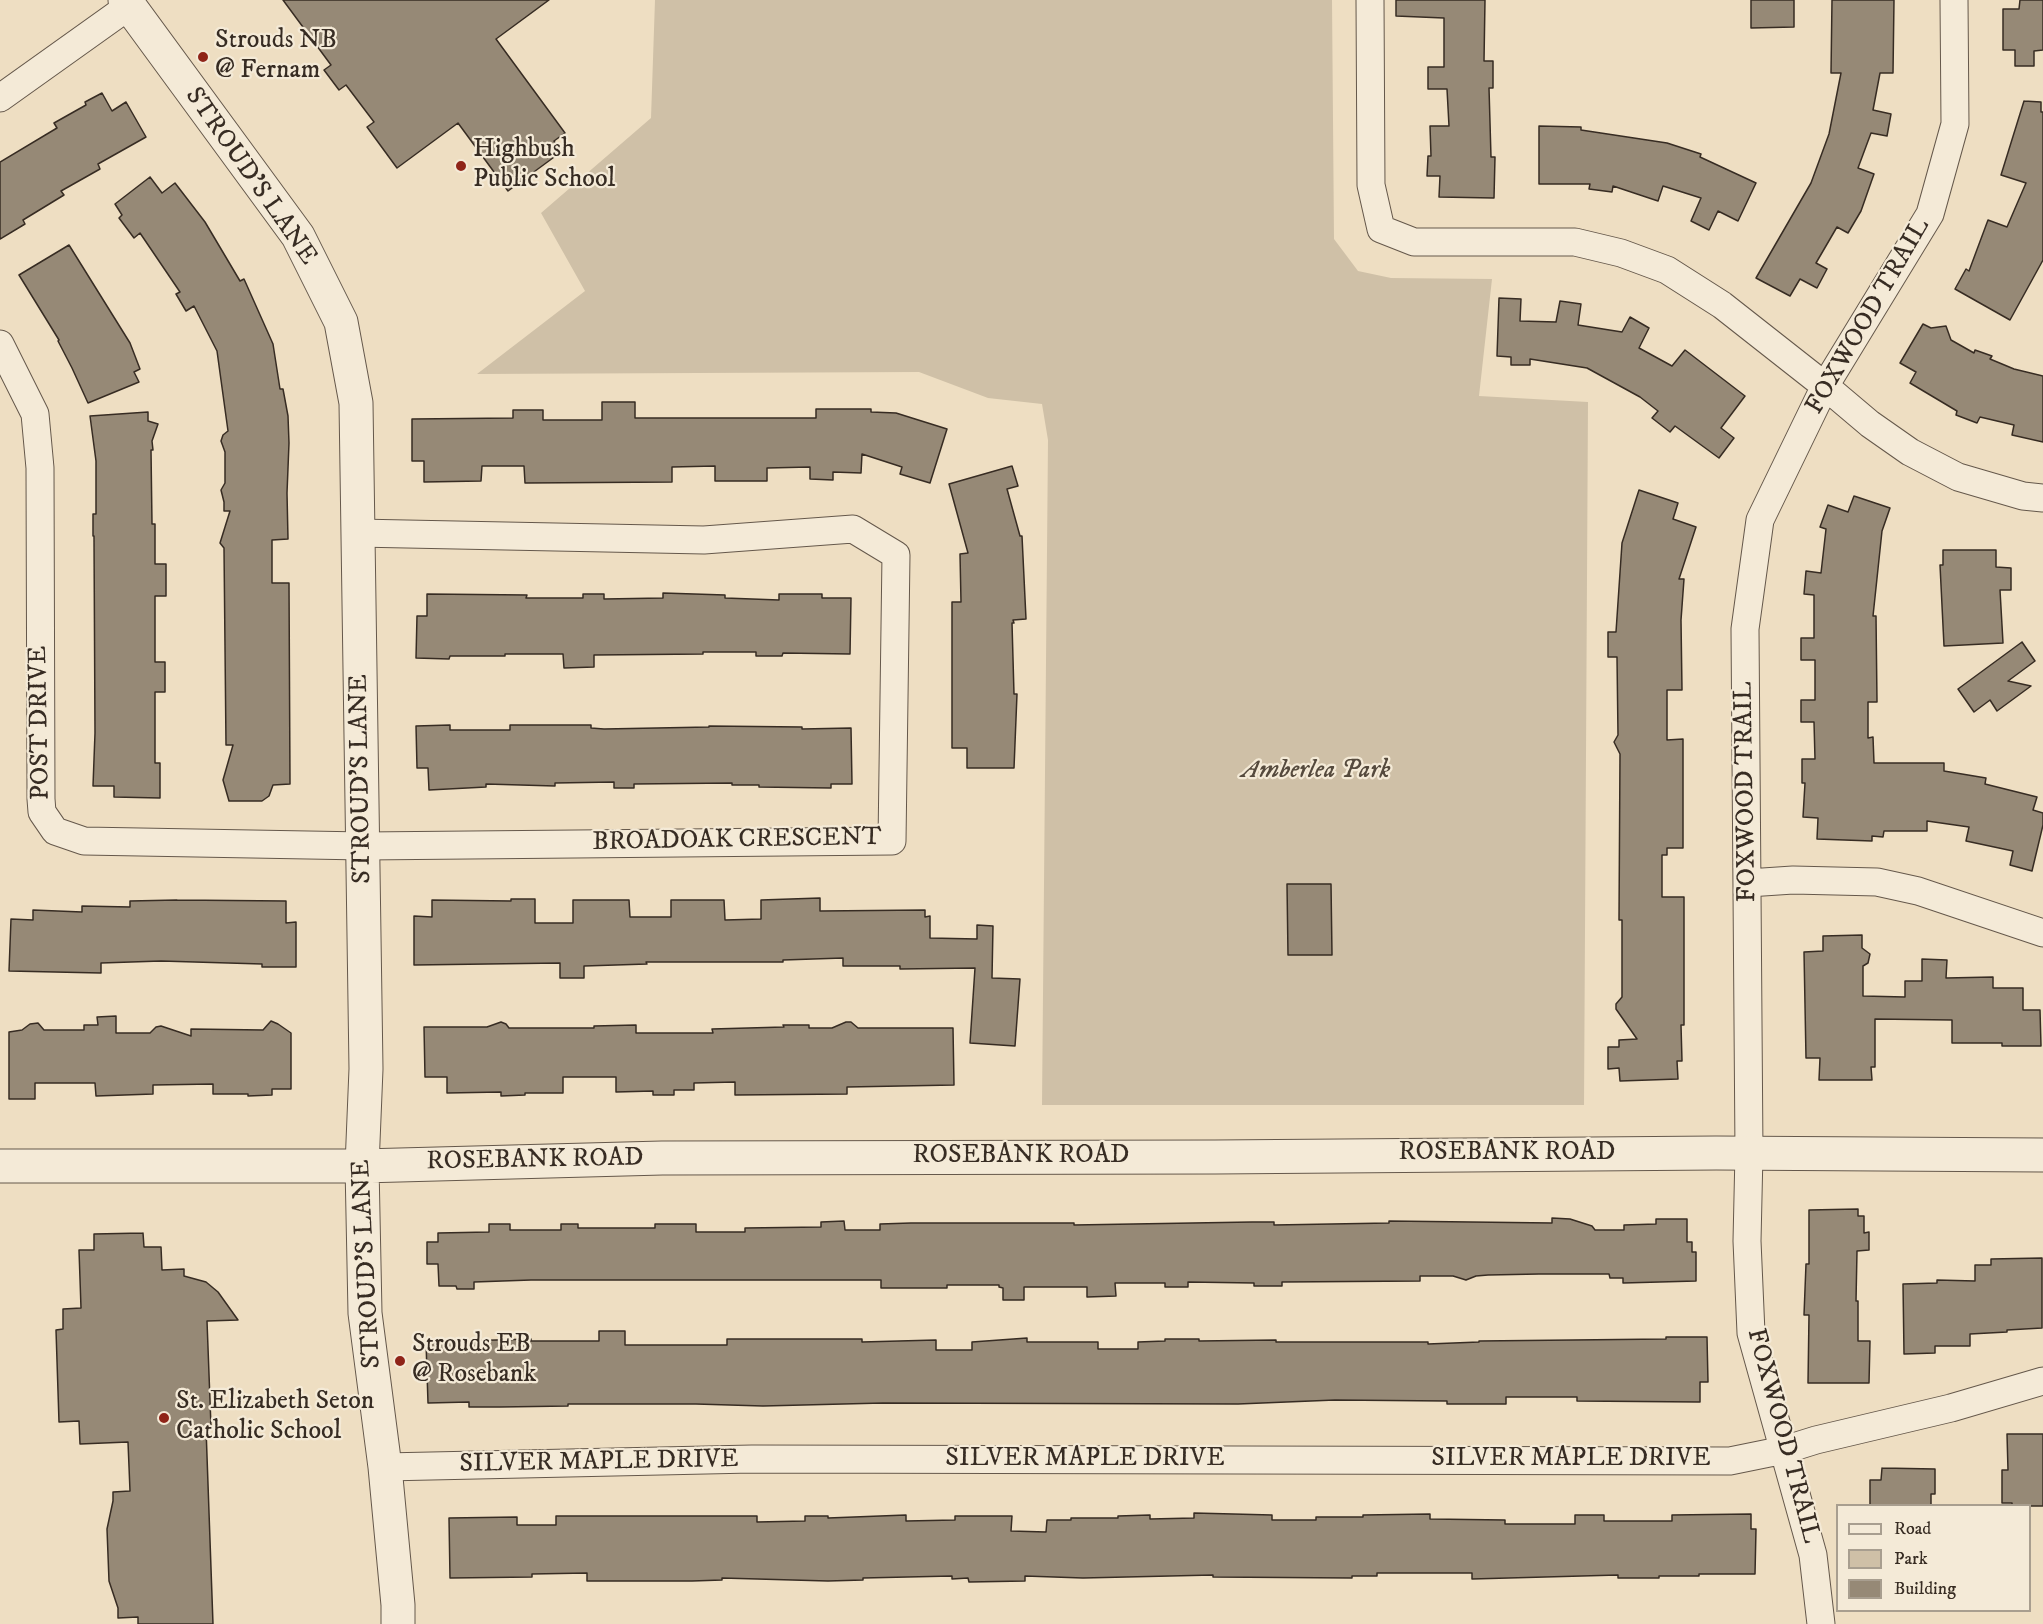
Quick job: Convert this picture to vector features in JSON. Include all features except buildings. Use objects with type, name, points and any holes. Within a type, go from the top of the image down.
[{"type":"street","points":[[1370,0],[1371,185],[1381,229],[1414,242],[1575,242],[1622,253],[1667,270],[1722,305],[1826,386],[1870,424],[1910,452],[1958,477],[2023,496],[2043,498]]},
{"type":"street","name":"FOXWOOD TRAIL","points":[[1821,1624],[1813,1555],[1752,1333],[1747,1241],[1749,1153],[1745,630],[1760,520],[1826,386],[1929,214],[1955,124],[1954,0]]},
{"type":"street","points":[[0,98],[127,3]]},
{"type":"street","name":"STROUD'S LANE","points":[[127,3],[298,236],[341,322],[356,403],[364,846],[366,1069],[362,1166],[365,1313],[385,1467],[398,1624]]},
{"type":"street","name":"POST DRIVE","points":[[0,344],[35,414],[40,468],[41,799],[42,813],[55,831],[84,841],[364,846]]},
{"type":"street","name":"BROADOAK CRESCENT","points":[[357,533],[704,540],[853,530],[896,555],[892,842],[364,846]]},
{"type":"street","points":[[1748,883],[1793,880],[1877,882],[1918,891],[2043,933]]},
{"type":"street","name":"ROSEBANK ROAD","points":[[0,1166],[362,1166],[662,1158],[1749,1153],[2043,1155]]},
{"type":"street","name":"SILVER MAPLE DRIVE","points":[[385,1467],[752,1460],[1730,1461],[1784,1450],[1816,1440],[1951,1408],[2043,1381]]},
{"type":"green space","name":"Amberlea Park","points":[[655,0],[1332,0],[1334,239],[1358,271],[1391,278],[1492,279],[1479,396],[1588,402],[1584,1105],[1042,1105],[1048,440],[1042,404],[988,398],[919,372],[477,374],[585,291],[541,213],[651,118]]},
{"type":"place","name":"Strouds NB @ Fernam","points":[[203,57]]},
{"type":"place","name":"Highbush Public School","points":[[461,166]]},
{"type":"place","name":"Strouds EB @ Rosebank","points":[[400,1361]]},
{"type":"place","name":"St. Elizabeth Seton Catholic School","points":[[164,1418]]}]
